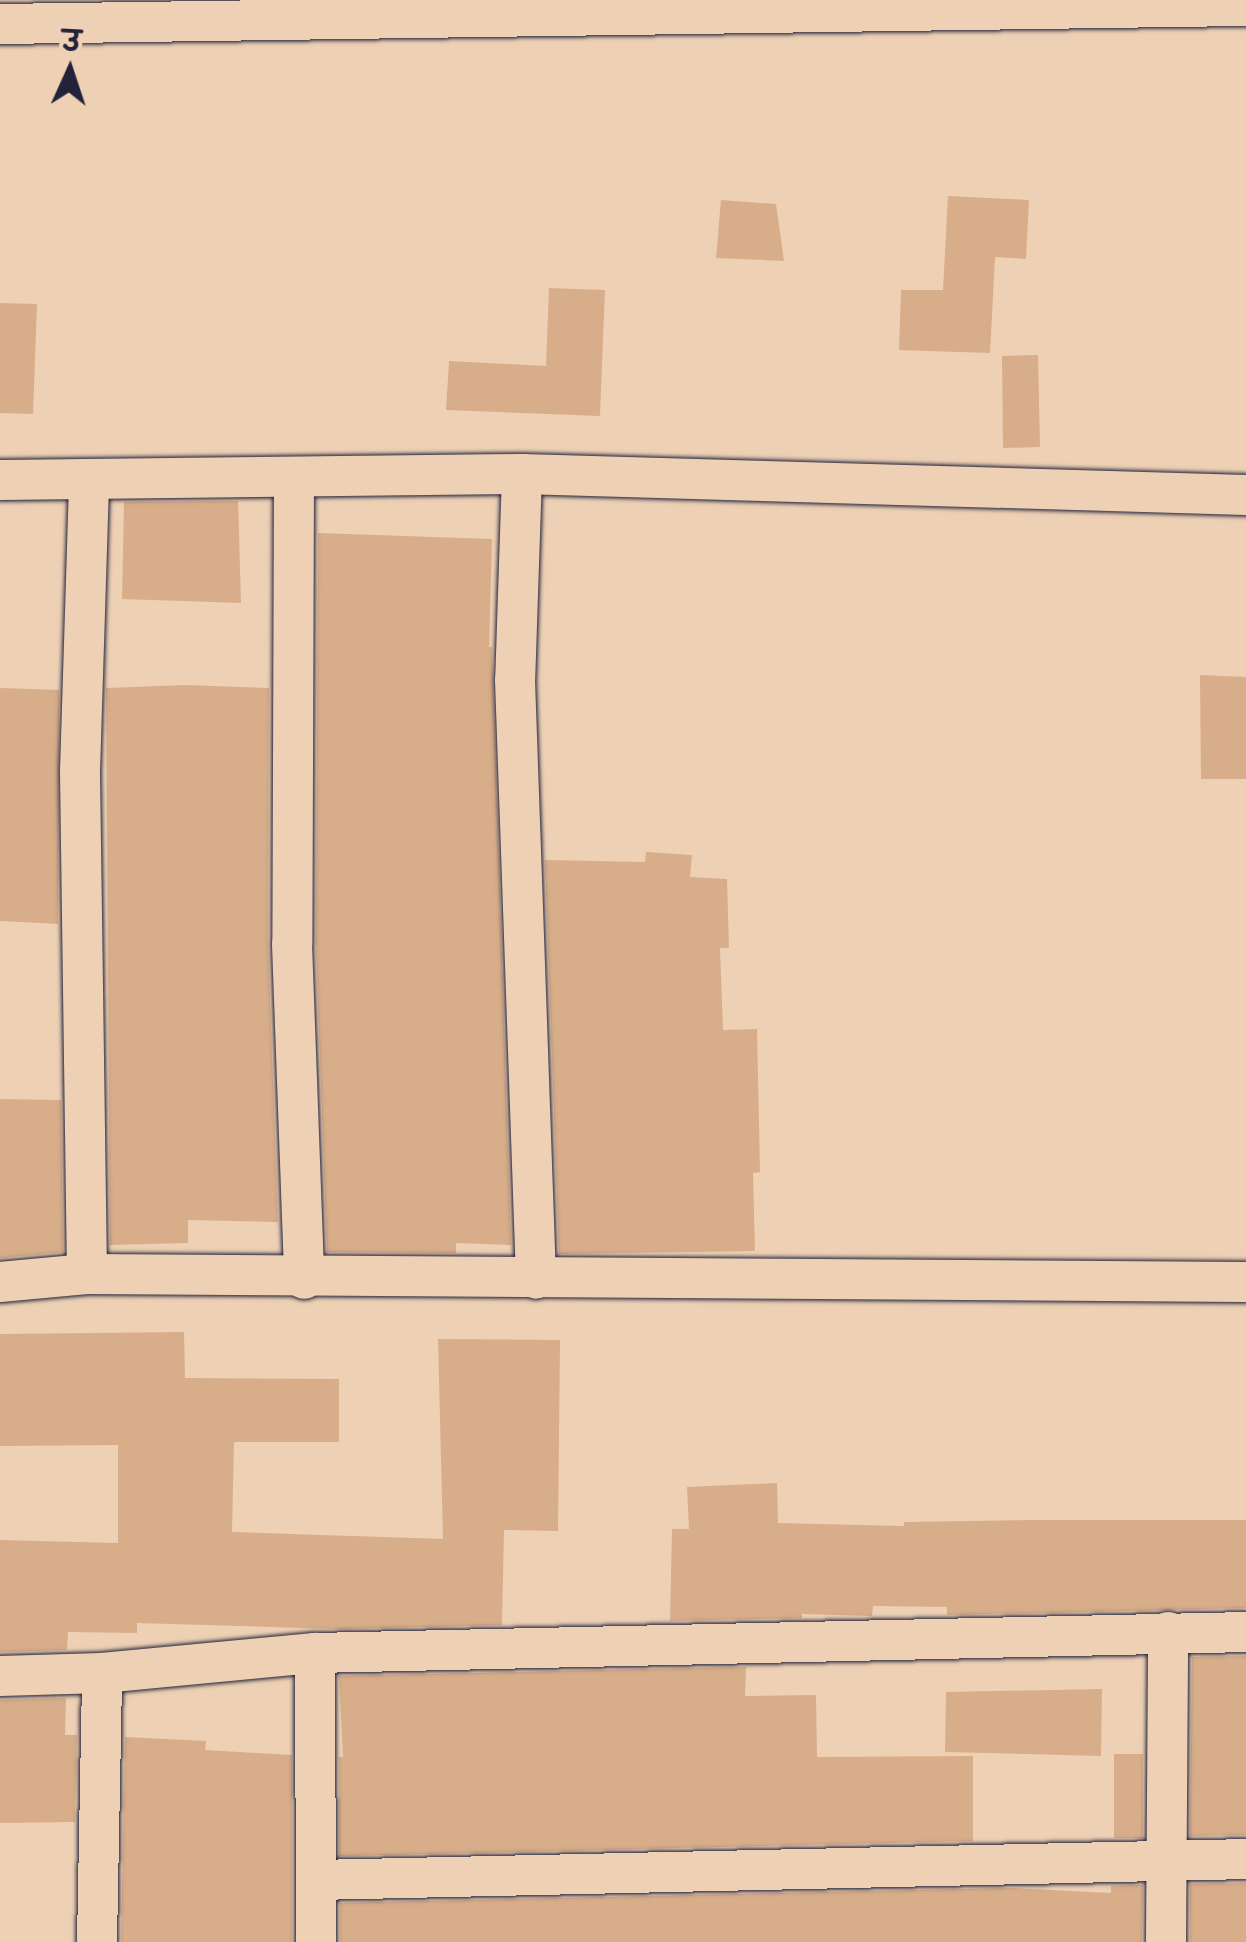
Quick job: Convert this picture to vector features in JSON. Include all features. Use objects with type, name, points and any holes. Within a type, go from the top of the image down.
[{"type":"street","points":[[0,24],[1246,6]]},
{"type":"street","points":[[522,474],[515,680],[536,1279]]},
{"type":"street","points":[[0,480],[522,474],[1246,494]]},
{"type":"street","points":[[294,478],[292,944],[304,1279]]},
{"type":"street","points":[[87,1274],[80,771],[90,480]]},
{"type":"street","points":[[0,1282],[87,1274],[304,1279],[1246,1282]]},
{"type":"street","points":[[1166,1942],[1168,1632]]},
{"type":"street","points":[[0,1676],[102,1673],[315,1653],[1246,1632]]},
{"type":"street","points":[[315,1653],[316,1942]]},
{"type":"street","points":[[97,1942],[102,1673]]},
{"type":"street","points":[[316,1880],[1246,1859]]},
{"type":"building","points":[[948,196],[1029,200],[1026,259],[995,257],[990,353],[899,350],[901,290],[943,290]]},
{"type":"building","points":[[721,200],[776,204],[784,261],[716,258]]},
{"type":"building","points":[[549,288],[605,290],[600,416],[446,410],[449,361],[546,366]]},
{"type":"building","points":[[0,303],[37,304],[33,414],[0,413]]},
{"type":"building","points":[[1038,355],[1040,447],[1003,448],[1002,356]]},
{"type":"building","points":[[238,501],[241,603],[122,599],[124,502]]},
{"type":"building","points":[[318,533],[492,539],[489,647],[511,1245],[456,1243],[456,1253],[327,1252],[316,944]]},
{"type":"building","points":[[1200,675],[1246,677],[1246,779],[1201,779]]},
{"type":"building","points":[[0,688],[59,690],[58,924],[0,921]]},
{"type":"building","points":[[106,688],[269,688],[268,944],[278,1222],[188,1220],[188,1243],[110,1245]]},
{"type":"building","points":[[646,852],[692,855],[690,877],[727,879],[729,948],[720,948],[723,1030],[757,1029],[760,1172],[753,1173],[755,1251],[559,1254],[545,860],[645,862]]},
{"type":"building","points":[[0,1099],[61,1100],[63,1252],[0,1258]]},
{"type":"building","points":[[184,1332],[185,1378],[339,1379],[339,1442],[234,1442],[232,1532],[443,1539],[438,1339],[560,1340],[558,1531],[504,1530],[502,1625],[336,1629],[137,1623],[137,1633],[68,1632],[67,1650],[0,1652],[0,1540],[118,1543],[118,1445],[0,1446],[0,1334]]},
{"type":"building","points":[[777,1483],[778,1523],[904,1526],[904,1522],[1246,1520],[1246,1608],[947,1615],[947,1607],[873,1606],[872,1616],[802,1614],[802,1618],[670,1621],[672,1529],[689,1529],[687,1487]]},
{"type":"building","points":[[1246,1656],[1246,1835],[1190,1836],[1192,1657]]},
{"type":"building","points":[[746,1667],[745,1696],[816,1695],[817,1757],[973,1756],[973,1841],[339,1856],[339,1757],[343,1757],[339,1676]]},
{"type":"building","points":[[1102,1689],[1101,1756],[945,1752],[946,1692]]},
{"type":"building","points":[[66,1698],[65,1735],[77,1735],[75,1822],[0,1823],[0,1700]]},
{"type":"building","points":[[125,1737],[206,1741],[205,1750],[292,1755],[292,1942],[121,1942]]},
{"type":"building","points":[[1114,1754],[1143,1754],[1143,1838],[1114,1838]]},
{"type":"building","points":[[1246,1883],[1246,1942],[1190,1942],[1190,1884]]},
{"type":"building","points":[[1143,1885],[1142,1942],[340,1942],[340,1903],[1012,1888],[1111,1893],[1111,1886]]}]
